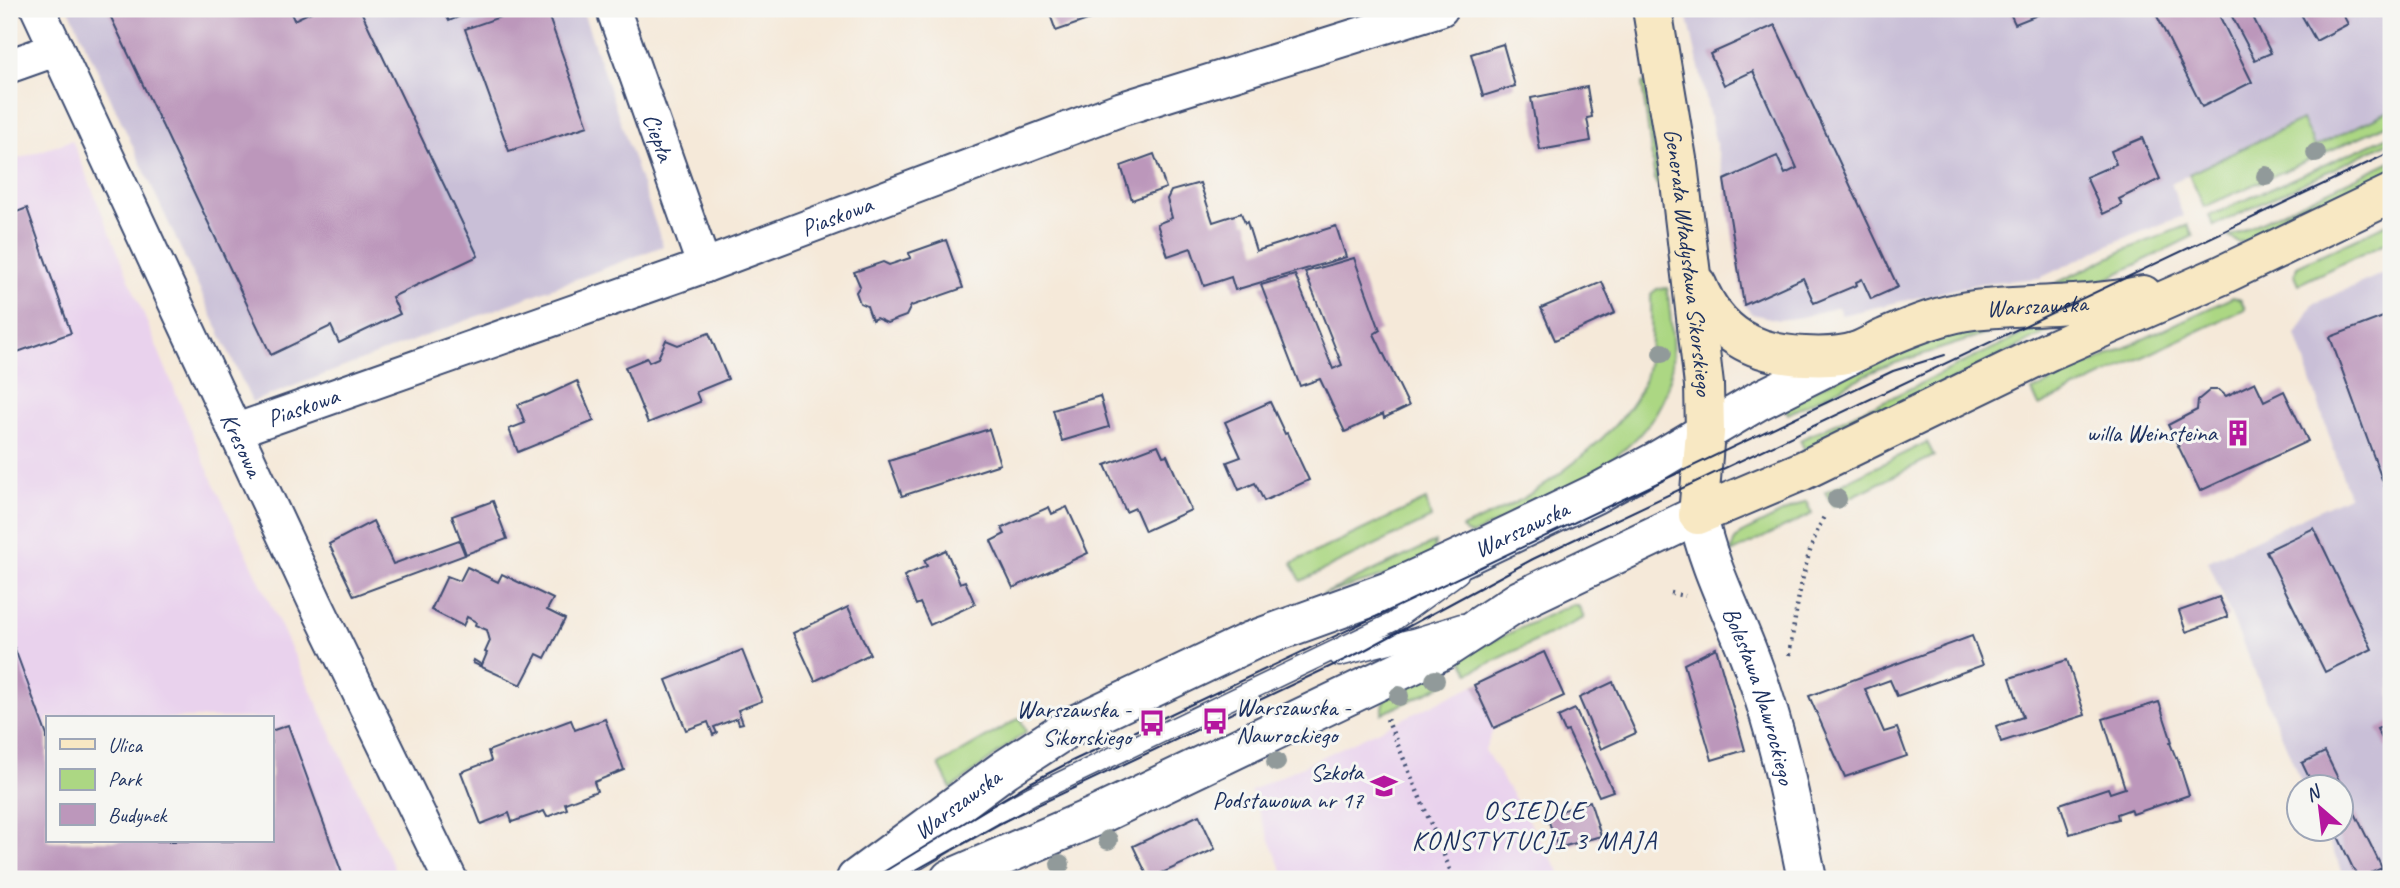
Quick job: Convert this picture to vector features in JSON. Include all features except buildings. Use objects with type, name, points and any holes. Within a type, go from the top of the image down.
[{"type":"main road","name":"Generała Władysława Sikorskiego","points":[[1652,9],[1678,165],[1704,385],[1706,432],[1698,515]]},
{"type":"main road","name":"Warszawska","points":[[1698,515],[1793,475],[2049,351],[2222,275],[2391,194]]},
{"type":"main road","points":[[1690,271],[1719,322],[1734,336],[1751,346],[1768,352],[1805,356],[1857,352]]},
{"type":"main road","name":"Warszawska","points":[[1857,352],[1913,326],[1973,310],[2121,300],[2222,275]]},
{"type":"street","name":"Kresowa","points":[[38,9],[315,602],[450,879]]},
{"type":"street","name":"Ciepła","points":[[613,9],[704,266]]},
{"type":"street","name":"Piaskowa","points":[[235,431],[704,266],[1121,109],[1441,9]]},
{"type":"street","points":[[9,66],[57,49]]},
{"type":"street","name":"Warszawska","points":[[856,879],[1005,769],[1068,728],[1251,641],[1389,591],[1518,531],[1595,494],[1768,396],[1857,352]]},
{"type":"street","name":"Warszawska","points":[[950,879],[1098,815],[1432,656],[1465,638],[1520,600],[1698,515]]},
{"type":"street","name":"Bolesława Nawrockiego","points":[[1698,515],[1711,563],[1753,666],[1773,725],[1807,879]]},
{"type":"lane","points":[[886,879],[1032,795],[1392,622],[1518,531]]},
{"type":"lane","points":[[1270,681],[1311,666],[1413,638],[1520,600]]},
{"type":"path","points":[[1788,664],[1800,591],[1813,538],[1824,517]]},
{"type":"path","points":[[1387,719],[1454,879]]},
{"type":"shaded area","points":[[69,9],[582,9],[663,246],[252,402]]},
{"type":"shaded area","points":[[1686,9],[2391,9],[2391,110],[2315,147],[2301,120],[2171,183],[2183,216],[2117,241],[2040,278],[1982,283],[1842,315],[1838,307],[1779,320],[1752,314],[1744,305],[1724,180]]},
{"type":"shaded area","points":[[72,140],[205,464],[399,879],[9,879],[9,162]]},
{"type":"shaded area","points":[[2391,270],[2391,879],[2346,879],[2329,842],[2354,842],[2354,772],[2297,772],[2208,561],[2349,496],[2296,335],[2313,304]]},
{"type":"shaded area","name":"Szkoła Podstawowa nr 17","points":[[1474,685],[1494,728],[1485,750],[1564,879],[1286,879],[1250,791]]},
{"type":"green space","points":[[1646,82],[1662,194],[1655,181],[1642,83]]},
{"type":"green space","points":[[2391,110],[2391,123],[2204,207],[2189,174],[2302,120],[2315,147]]},
{"type":"green space","points":[[2391,135],[2391,141],[2214,226],[2209,216]]},
{"type":"green space","points":[[2391,161],[2391,171],[2246,241],[2239,242],[2229,237]]},
{"type":"green space","points":[[2391,222],[2391,240],[2299,284],[2295,275],[2297,266]]},
{"type":"green space","points":[[2188,225],[2193,236],[2097,284],[2042,290],[2125,250]]},
{"type":"green space","points":[[1667,288],[1672,364],[1665,396],[1648,425],[1625,449],[1564,490],[1472,535],[1466,533],[1462,528],[1515,503],[1572,464],[1611,430],[1627,411],[1646,374],[1650,354],[1651,294],[1657,289]]},
{"type":"green space","points":[[2233,297],[2241,300],[2245,309],[2039,406],[2032,391]]},
{"type":"green space","points":[[2037,327],[2049,331],[1807,454],[1800,440]]},
{"type":"green space","points":[[2005,328],[1880,368],[1788,414],[1783,404],[1923,338],[1971,329]]},
{"type":"green space","points":[[1927,442],[1934,456],[1833,506],[1825,492]]},
{"type":"green space","points":[[1426,500],[1431,518],[1301,581],[1292,563]]},
{"type":"green space","points":[[1806,501],[1812,514],[1731,553],[1740,534]]},
{"type":"green space","points":[[1435,542],[1434,551],[1427,563],[1322,595]]},
{"type":"green space","points":[[1570,605],[1578,605],[1584,618],[1469,673],[1462,660],[1465,654]]},
{"type":"green space","points":[[1445,668],[1451,681],[1382,714],[1386,691]]},
{"type":"green space","points":[[1020,718],[1026,732],[951,789],[939,765]]},
{"type":"tram line","points":[[900,879],[998,824],[1363,651],[1533,559],[2391,152]]},
{"type":"tram line","points":[[872,879],[1026,785],[1072,761],[1893,371],[1945,355]]},
{"type":"place","name":"willa Weinsteina","points":[[2238,433]]},
{"type":"place","name":"Warszawska - Nawrockiego","points":[[1215,721]]},
{"type":"place","name":"Warszawska - Sikorskiego","points":[[1152,723]]},
{"type":"place","name":"Szkoła Podstawowa nr 17","points":[[1384,786]]},
{"type":"district","name":"OSIEDLE KONSTYTUCJI 3 MAJA","points":[[1535,825]]}]
